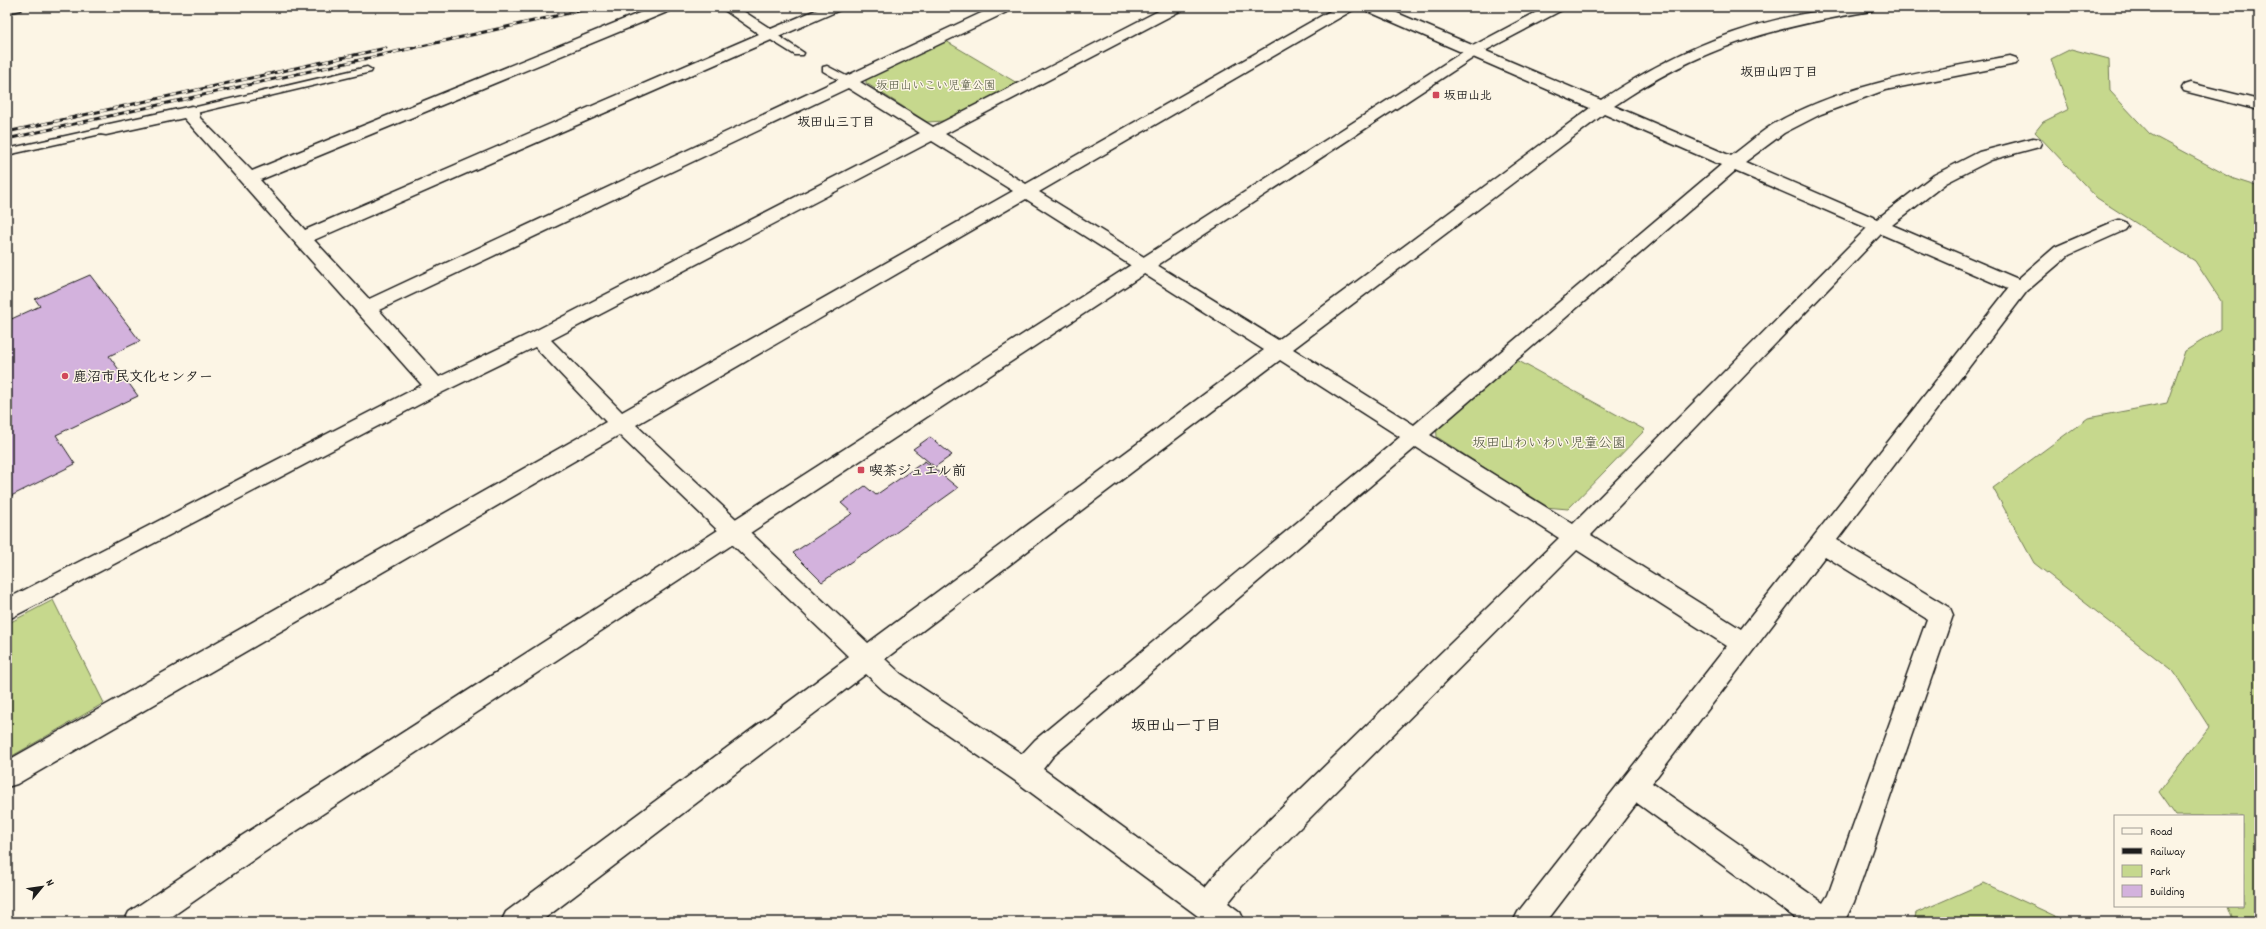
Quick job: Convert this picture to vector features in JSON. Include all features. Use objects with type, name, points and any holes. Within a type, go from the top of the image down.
[{"type":"street","points":[[7,9],[16,7]]},
{"type":"street","points":[[249,178],[667,7]]},
{"type":"street","points":[[727,7],[770,35]]},
{"type":"street","points":[[302,238],[835,7]]},
{"type":"street","points":[[367,308],[1006,7]]},
{"type":"street","points":[[7,610],[436,387],[538,338],[1177,7]]},
{"type":"street","points":[[7,775],[1348,7]]},
{"type":"street","points":[[1370,7],[2020,287]]},
{"type":"street","points":[[139,922],[252,844],[1474,52],[1557,7]]},
{"type":"street","points":[[516,922],[1277,349],[1602,107],[1645,78],[1684,58],[1724,41],[1818,16],[1871,7]]},
{"type":"street","points":[[1024,771],[1044,748],[1415,436],[1733,163],[1778,129],[1815,111],[1879,87],[1915,78],[2010,61]]},
{"type":"street","points":[[848,82],[1146,266],[1743,643]]},
{"type":"street","points":[[2190,88],[2259,105]]},
{"type":"street","points":[[106,130],[192,111],[192,119],[249,178],[367,308],[436,387]]},
{"type":"street","points":[[1208,906],[1232,876],[1575,537],[1879,226],[1940,179],[1985,156],[2033,143]]},
{"type":"street","points":[[1528,922],[2020,287],[2062,251],[2119,226]]},
{"type":"street","points":[[538,338],[620,423],[732,532],[892,682],[1024,771],[1230,922]]},
{"type":"street","points":[[1633,785],[1827,922],[1840,902],[1941,615],[1822,542]]},
{"type":"lane","points":[[770,35],[800,53]]},
{"type":"lane","points":[[828,69],[848,82]]},
{"type":"lane","points":[[192,111],[367,70]]},
{"type":"lane","points":[[7,152],[106,130]]},
{"type":"green space","name":"坂田山いこい児童公園","points":[[946,41],[1017,83],[944,121],[927,122],[866,83],[866,78]]},
{"type":"green space","points":[[2071,49],[2109,59],[2110,91],[2150,134],[2234,179],[2259,187],[2259,922],[2235,922],[2229,907],[2244,907],[2244,815],[2175,815],[2159,792],[2209,727],[2174,672],[2034,563],[1993,488],[2088,418],[2167,403],[2185,351],[2221,329],[2221,301],[2195,261],[2097,198],[2035,132],[2043,122],[2069,109],[2051,59]]},
{"type":"green space","name":"坂田山わいわい児童公園","points":[[1513,358],[1645,430],[1568,509],[1545,507],[1437,437],[1436,423]]},
{"type":"green space","points":[[53,600],[104,703],[7,759],[7,624]]},
{"type":"green space","points":[[1984,883],[2068,922],[1914,922],[1916,913]]},
{"type":"building","name":"鹿沼市民文化センター","points":[[90,275],[140,341],[109,356],[138,396],[56,435],[75,464],[7,498],[7,321],[40,306],[35,299]]},
{"type":"building","points":[[930,437],[952,455],[935,467],[913,449]]},
{"type":"building","points":[[925,461],[958,488],[866,554],[865,552],[822,582],[793,553],[850,515],[852,513],[841,503],[865,486],[876,495]]},
{"type":"railway","points":[[7,139],[596,7]]},
{"type":"railway","points":[[7,132],[386,48]]},
{"type":"place","name":"坂田山北","points":[[1436,95]]},
{"type":"place","name":"鹿沼市民文化センター","points":[[65,376]]},
{"type":"place","name":"喫茶ジュエル前","points":[[861,470]]},
{"type":"district","name":"坂田山四丁目","points":[[1779,71]]},
{"type":"district","name":"坂田山三丁目","points":[[836,121]]},
{"type":"district","name":"坂田山一丁目","points":[[1176,725]]}]
